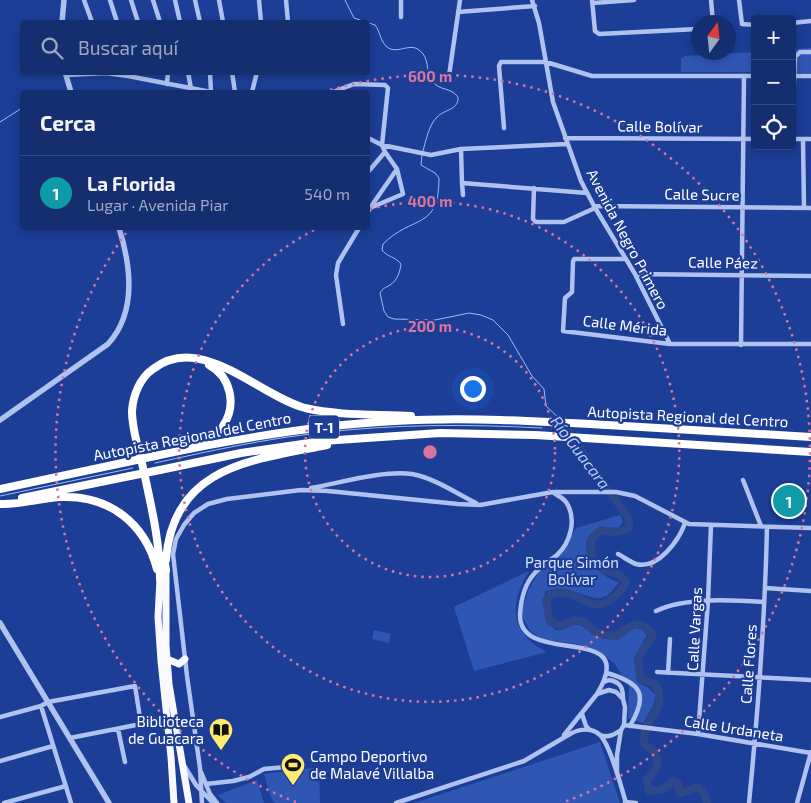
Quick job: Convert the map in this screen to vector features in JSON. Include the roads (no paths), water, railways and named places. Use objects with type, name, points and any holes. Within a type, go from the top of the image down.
[{"type":"highway","points":[[160,579],[160,556],[135,434],[132,409],[141,382],[150,371],[165,361],[183,357],[207,360],[290,402],[323,411],[416,416],[477,416],[495,420]]},
{"type":"highway","points":[[156,456],[202,441],[223,427],[228,416],[231,400],[230,392],[224,378],[213,367],[191,359],[172,362],[155,371],[144,384],[140,394],[137,413],[138,424],[162,539],[166,570]]},
{"type":"highway","name":"Autopista Regional del Centro","points":[[0,489],[246,437],[292,430],[394,421],[535,421],[811,437]]},
{"type":"highway","name":"Autopista Regional del Centro","points":[[0,503],[241,453],[323,441],[396,435],[473,433],[535,435],[811,452]]},
{"type":"highway","points":[[166,570],[168,541],[180,510],[192,495],[216,475],[248,462],[274,456],[334,444],[396,435]]},
{"type":"highway","points":[[0,503],[12,504],[59,497],[75,497],[94,500],[108,505],[128,520],[147,542],[160,579]]},
{"type":"main road","points":[[166,570],[169,684],[190,803]]},
{"type":"main road","points":[[160,579],[158,617],[174,803]]},
{"type":"main road","points":[[167,658],[179,664],[185,659]]},
{"type":"street","points":[[62,20],[64,0]]},
{"type":"street","points":[[84,0],[91,20]]},
{"type":"street","points":[[110,0],[116,20]]},
{"type":"street","points":[[131,0],[137,20]]},
{"type":"street","points":[[153,0],[159,20]]},
{"type":"street","points":[[175,0],[180,20]]},
{"type":"street","points":[[195,0],[200,20]]},
{"type":"street","points":[[220,0],[223,20]]},
{"type":"street","points":[[259,0],[261,20]]},
{"type":"street","points":[[286,0],[288,20]]},
{"type":"street","points":[[401,0],[401,17]]},
{"type":"street","points":[[449,76],[460,0]]},
{"type":"street","name":"Avenida Negro Primero","points":[[532,0],[540,23],[553,102],[567,144],[587,192],[626,259],[670,344]]},
{"type":"street","points":[[634,0],[593,1],[595,31],[599,34],[691,29]]},
{"type":"street","points":[[711,0],[712,15]]},
{"type":"street","points":[[739,0],[742,24],[751,25]]},
{"type":"street","points":[[458,12],[535,6]]},
{"type":"street","points":[[796,22],[811,22]]},
{"type":"street","points":[[795,60],[796,55],[800,52],[811,52]]},
{"type":"street","points":[[504,128],[500,64],[546,62],[592,76],[751,76]]},
{"type":"street","points":[[66,75],[71,90]]},
{"type":"street","points":[[130,75],[201,90]]},
{"type":"street","points":[[147,75],[148,80]]},
{"type":"street","points":[[167,84],[168,75]]},
{"type":"street","points":[[189,75],[191,88]]},
{"type":"street","points":[[210,75],[211,90]]},
{"type":"street","points":[[232,75],[235,90]]},
{"type":"street","points":[[252,90],[256,75]]},
{"type":"street","points":[[741,345],[744,76]]},
{"type":"street","points":[[796,76],[811,76]]},
{"type":"street","points":[[338,90],[354,84],[386,86],[388,88],[382,145],[397,169],[404,194],[370,210]]},
{"type":"street","name":"Calle Bolívar","points":[[565,138],[751,139]]},
{"type":"street","points":[[370,139],[382,145],[431,155],[461,148],[567,144]]},
{"type":"street","points":[[796,139],[811,140]]},
{"type":"street","points":[[803,140],[804,208]]},
{"type":"street","points":[[461,148],[463,195]]},
{"type":"street","points":[[370,170],[385,152]]},
{"type":"street","points":[[370,209],[397,169]]},
{"type":"street","points":[[462,183],[587,192]]},
{"type":"street","points":[[534,188],[533,219],[536,222],[564,222],[595,207]]},
{"type":"street","name":"Calle Sucre","points":[[595,207],[811,208]]},
{"type":"street","points":[[0,420],[108,344],[116,335],[122,325],[130,296],[125,248],[120,230]]},
{"type":"street","points":[[343,324],[336,274],[338,263],[358,230]]},
{"type":"street","name":"Calle Mérida","points":[[626,259],[574,259],[572,292],[565,298],[563,331],[670,344],[811,344]]},
{"type":"street","name":"Calle Páez","points":[[634,274],[811,276]]},
{"type":"street","points":[[202,803],[200,768],[173,554],[176,539],[194,513],[208,504],[227,499],[300,490],[395,473],[413,474],[434,482],[477,504]]},
{"type":"street","points":[[743,480],[761,526]]},
{"type":"street","points":[[300,490],[328,490],[480,505],[553,492],[616,492],[635,496],[685,523],[811,528]]},
{"type":"street","points":[[553,492],[565,500],[569,508],[572,521],[569,536],[563,549],[534,573],[528,582],[520,614],[521,622],[533,638],[546,643],[596,651],[604,658],[607,674],[597,694],[562,739]]},
{"type":"street","points":[[565,500],[572,493]]},
{"type":"street","points":[[618,554],[636,564],[654,562],[673,544],[682,532],[685,523]]},
{"type":"street","name":"Calle Vargas","points":[[698,734],[704,674],[711,525]]},
{"type":"street","name":"Calle Flores","points":[[749,803],[766,588],[767,527]]},
{"type":"street","points":[[766,588],[811,591]]},
{"type":"street","points":[[656,610],[666,606],[708,601],[764,602]]},
{"type":"street","points":[[0,622],[109,803]]},
{"type":"street","points":[[668,673],[670,639]]},
{"type":"street","points":[[656,672],[811,680]]},
{"type":"street","points":[[607,674],[629,680],[640,695],[641,703],[631,726]]},
{"type":"street","points":[[604,682],[614,681],[620,684],[623,690],[625,707],[624,725],[621,730],[616,755],[618,778]]},
{"type":"street","points":[[623,690],[634,685]]},
{"type":"street","points":[[0,717],[41,706],[48,702],[135,686],[141,724],[70,738]]},
{"type":"street","points":[[597,694],[612,691],[623,699]]},
{"type":"street","points":[[41,706],[71,803]]},
{"type":"street","points":[[582,714],[586,726],[591,731]]},
{"type":"street","name":"Calle Urdaneta","points":[[624,725],[698,734],[811,752]]},
{"type":"street","points":[[118,728],[126,762]]},
{"type":"street","points":[[396,803],[524,761],[576,731],[591,731],[605,737],[614,735],[621,730]]},
{"type":"street","points":[[600,735],[606,744],[626,802],[636,803]]},
{"type":"street","points":[[0,761],[53,746]]},
{"type":"street","points":[[797,803],[811,752]]},
{"type":"street","points":[[182,756],[189,776],[201,791],[215,803]]},
{"type":"street","points":[[206,784],[233,781],[249,777],[264,769],[286,767]]},
{"type":"street","points":[[200,768],[215,803]]},
{"type":"street","points":[[4,803],[66,786]]},
{"type":"waterway","name":"Río Guacara","points":[[345,0],[354,18],[360,20]]},
{"type":"waterway","name":"Río Guacara","points":[[370,23],[375,25],[384,44],[390,49],[398,50],[411,47],[419,50],[425,56],[432,81],[458,97],[454,107],[440,114],[434,120],[423,151]]},
{"type":"waterway","points":[[0,122],[20,109]]},
{"type":"waterway","name":"Río Guacara","points":[[422,155],[421,165],[435,173],[439,178],[438,195],[429,214],[422,220],[404,228],[383,244],[382,250],[401,264],[395,281],[380,293],[384,311],[388,317],[394,319],[435,320],[469,313],[493,320],[508,335],[532,376],[544,389],[546,406],[560,419]]},
{"type":"waterway","points":[[155,463],[257,442],[347,430],[430,426],[542,428]]},
{"type":"waterway","name":"Río Guacara","points":[[566,429],[629,519],[629,528],[615,532],[601,530],[591,539],[592,558],[604,570],[620,575],[626,582],[616,595],[607,602],[600,604],[589,603],[564,593],[552,593],[546,601],[550,622],[562,626],[575,620],[585,622],[594,631],[605,635],[617,636],[636,624],[645,626],[649,630],[653,636],[642,651],[639,659],[641,679],[655,684],[659,693],[658,706],[644,738],[645,745],[654,752],[657,760],[653,774],[647,779],[649,791],[662,790],[674,781],[678,784],[680,793],[698,787],[704,793],[707,803]]},
{"type":"waterway","points":[[0,496],[133,468]]},
{"type":"place","name":"La Florida","points":[[789,501]]},
{"type":"place","name":"Biblioteca de Guacara","points":[[221,751]]},
{"type":"place","name":"Campo Deportivo de Malavé Villalba","points":[[293,786]]},
{"type":"park label","name":"Parque Simón Bolívar","points":[[572,570]]}]
